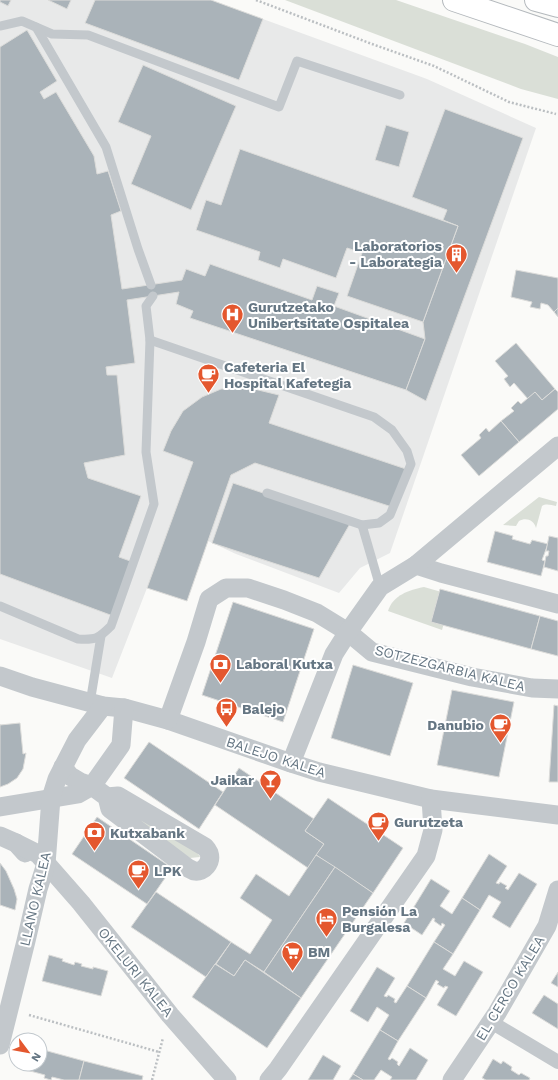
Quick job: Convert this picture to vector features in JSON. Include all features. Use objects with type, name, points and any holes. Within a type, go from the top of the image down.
[{"type":"highway","points":[[454,0],[558,35]]},
{"type":"highway","points":[[536,0],[558,6]]},
{"type":"street","points":[[291,763],[334,654],[380,587],[416,565],[558,446]]},
{"type":"street","points":[[416,565],[558,604]]},
{"type":"street","name":"SOTZEZGARBIA KALEA","points":[[168,720],[196,642],[209,599],[226,588],[248,588],[317,613],[348,632],[372,652],[472,677],[532,688],[558,689]]},
{"type":"street","name":"BALEJO KALEA","points":[[0,676],[32,687],[96,704],[124,708],[168,720],[319,772],[431,799],[558,815]]},
{"type":"street","name":"LLANO KALEA","points":[[0,1045],[38,889],[46,864],[52,798],[57,779],[96,704]]},
{"type":"street","points":[[0,807],[78,794],[92,786],[122,745],[124,708]]},
{"type":"street","points":[[63,766],[70,776],[80,782],[92,786],[107,797],[110,809],[188,868],[194,871],[200,871],[206,867],[210,861],[206,847],[118,796],[107,797]]},
{"type":"street","points":[[269,1080],[426,856],[433,830],[431,799]]},
{"type":"street","points":[[8,839],[24,851],[34,872],[38,889]]},
{"type":"street","name":"OKELURI KALEA","points":[[8,839],[38,854],[81,902],[170,1015],[227,1080]]},
{"type":"street","name":"EL CERCO KALEA","points":[[452,1080],[553,933],[558,890]]},
{"type":"street","points":[[491,1022],[558,1062]]},
{"type":"lane","points":[[0,26],[22,21],[52,34],[88,35],[279,106],[297,61],[400,96]]},
{"type":"lane","points":[[36,27],[106,146],[138,249],[151,285]]},
{"type":"lane","points":[[0,606],[78,639],[90,640],[101,636],[111,626],[154,504],[146,452],[150,340],[146,306],[153,296]]},
{"type":"lane","points":[[150,340],[374,417],[392,430],[407,451],[411,464],[390,515],[379,523],[362,525],[267,493]]},
{"type":"lane","points":[[362,525],[380,587]]},
{"type":"lane","points":[[96,704],[101,636]]},
{"type":"path","points":[[256,0],[434,66],[509,102],[556,114]]},
{"type":"path","points":[[9,1009],[160,1052]]},
{"type":"path","points":[[152,1080],[170,1015]]},
{"type":"shaded area","name":"Gurutzetako Unibertsitate Ospitalea","points":[[0,0],[211,0],[427,79],[536,128],[390,553],[360,568],[339,593],[236,554],[208,541],[187,601],[147,588],[112,678],[0,639]]},
{"type":"shaded area","points":[[285,0],[396,0],[525,44],[558,57],[558,99],[521,89]]},
{"type":"shaded area","points":[[539,497],[557,502],[556,506],[547,504],[542,506],[536,528],[532,521],[527,519],[519,521],[516,526],[503,525]]},
{"type":"shaded area","points":[[424,587],[452,595],[442,630],[388,611],[390,605],[402,594]]},
{"type":"shaded area","points":[[118,800],[196,850],[200,857],[190,858],[114,806]]},
{"type":"building","points":[[0,0],[11,0],[8,6],[0,2]]},
{"type":"building","points":[[48,0],[71,0],[67,9]]},
{"type":"building","points":[[95,0],[211,0],[263,19],[239,80],[85,23]]},
{"type":"building","points":[[27,30],[57,81],[40,92],[44,99],[56,92],[94,156],[97,174],[108,171],[121,211],[111,215],[122,289],[182,280],[186,269],[205,276],[210,264],[312,300],[317,286],[339,293],[334,306],[425,339],[406,390],[190,318],[193,311],[176,304],[179,292],[127,300],[135,363],[106,367],[107,375],[117,375],[125,455],[84,463],[88,478],[141,496],[119,557],[133,562],[113,616],[0,574],[0,47]]},
{"type":"building","points":[[143,65],[236,106],[191,210],[131,184],[151,136],[118,122]]},
{"type":"building","name":"Laboratorios - Laborategia","points":[[445,109],[523,138],[426,401],[406,390],[425,339],[423,322],[458,226],[443,220],[447,210],[412,197]]},
{"type":"building","points":[[386,125],[409,132],[399,167],[375,160]]},
{"type":"building","points":[[240,149],[458,226],[423,322],[347,296],[362,253],[347,248],[336,278],[283,259],[280,268],[258,260],[260,252],[196,230],[206,200],[221,205]]},
{"type":"building","points":[[516,270],[558,278],[558,308],[554,312],[548,305],[541,303],[540,309],[530,307],[532,302],[511,297]]},
{"type":"building","points":[[558,308],[558,317],[554,312]]},
{"type":"building","points":[[516,343],[555,389],[542,400],[535,392],[528,399],[514,383],[510,387],[504,379],[508,376],[495,361]]},
{"type":"building","points":[[250,388],[279,395],[269,423],[406,469],[392,507],[255,463],[231,475],[187,601],[147,588],[193,462],[163,451],[171,431],[183,411],[202,397],[221,389]]},
{"type":"building","points":[[555,389],[558,392],[558,409],[519,442],[501,421],[514,411],[511,408],[518,401],[521,404],[535,392],[542,400]]},
{"type":"building","points":[[501,421],[519,442],[479,476],[461,455],[481,438],[479,435],[486,428],[489,432]]},
{"type":"building","points":[[233,483],[351,522],[319,578],[212,543]]},
{"type":"building","points":[[495,531],[513,536],[512,539],[530,544],[532,540],[548,544],[542,560],[545,561],[541,576],[487,562]]},
{"type":"building","points":[[549,536],[558,538],[558,571],[544,567],[546,556],[548,556],[549,551],[546,551]]},
{"type":"building","points":[[440,589],[540,616],[531,649],[431,622]]},
{"type":"building","points":[[233,602],[314,629],[283,722],[202,695]]},
{"type":"building","points":[[540,616],[558,621],[558,656],[531,649]]},
{"type":"building","points":[[353,665],[413,683],[390,756],[331,738]]},
{"type":"building","points":[[452,690],[514,702],[499,777],[437,765]]},
{"type":"building","points":[[554,705],[558,706],[558,782],[549,782]]},
{"type":"building","points":[[20,723],[23,754],[26,753],[23,769],[17,778],[0,787],[0,725]]},
{"type":"building","points":[[149,742],[223,792],[199,829],[124,778]]},
{"type":"building","points":[[239,768],[314,819],[305,831],[324,844],[308,868],[215,805]]},
{"type":"building","points":[[328,798],[403,848],[373,893],[316,855],[324,844],[305,831]]},
{"type":"building","points":[[97,817],[172,868],[147,904],[72,854]]},
{"type":"building","points":[[489,854],[507,866],[496,883],[499,884],[500,882],[507,886],[505,888],[508,890],[519,873],[537,884],[510,928],[492,917],[501,902],[489,895],[480,910],[462,898]]},
{"type":"building","points":[[316,855],[335,867],[264,972],[245,960],[234,976],[216,964],[231,942],[250,954],[272,920],[240,898],[256,874],[289,896]]},
{"type":"building","points":[[0,863],[6,871],[14,889],[17,899],[15,910],[0,905]]},
{"type":"building","points":[[335,867],[373,893],[301,998],[264,972]]},
{"type":"building","points":[[431,879],[450,891],[440,906],[452,914],[462,898],[480,910],[453,954],[434,942],[445,925],[442,923],[441,926],[434,921],[435,919],[433,918],[422,935],[404,923]]},
{"type":"building","points":[[156,892],[231,942],[206,977],[131,927]]},
{"type":"building","points":[[434,942],[453,954],[443,969],[455,976],[464,961],[483,972],[456,1016],[437,1005],[448,987],[445,986],[444,988],[437,984],[439,982],[436,980],[426,998],[407,986]]},
{"type":"building","points":[[49,955],[63,959],[62,961],[74,965],[75,962],[82,964],[81,966],[93,969],[93,967],[108,971],[101,996],[42,981]]},
{"type":"building","points":[[245,960],[301,998],[267,1048],[192,997],[215,964],[234,976]]},
{"type":"building","points":[[377,967],[395,978],[384,996],[387,997],[388,995],[395,999],[394,1002],[396,1003],[407,986],[426,998],[398,1041],[380,1030],[389,1015],[377,1007],[368,1022],[350,1011]]},
{"type":"building","points":[[558,972],[558,987],[551,983]]},
{"type":"building","points":[[544,995],[558,1004],[558,1029],[532,1013]]},
{"type":"building","points":[[380,1030],[398,1041],[388,1059],[390,1060],[392,1058],[398,1062],[397,1064],[399,1066],[410,1048],[428,1060],[416,1080],[390,1080],[392,1077],[381,1070],[374,1080],[363,1080],[353,1074]]},
{"type":"building","points":[[48,1051],[84,1061],[79,1080],[64,1080],[52,1077],[51,1080],[44,1078],[45,1075],[34,1072],[48,1072]]},
{"type":"building","points":[[323,1055],[341,1066],[333,1080],[308,1080]]},
{"type":"building","points":[[493,1059],[501,1064],[503,1061],[512,1067],[511,1070],[519,1075],[521,1073],[530,1078],[529,1080],[486,1080],[482,1078]]},
{"type":"building","points":[[84,1061],[143,1076],[142,1080],[79,1080]]},
{"type":"building","points":[[353,1074],[363,1080],[349,1080]]},
{"type":"place","name":"Laboratorios - Laborategia","points":[[457,274]]},
{"type":"place","name":"Gurutzetako Unibertsitate Ospitalea","points":[[233,334]]},
{"type":"place","name":"Cafeteria El Hospital Kafetegia","points":[[208,394]]},
{"type":"place","name":"Laboral Kutxa","points":[[221,684]]},
{"type":"place","name":"Balejo","points":[[227,728]]},
{"type":"place","name":"Danubio","points":[[500,744]]},
{"type":"place","name":"Jaikar","points":[[270,800]]},
{"type":"place","name":"Gurutzeta","points":[[379,842]]},
{"type":"place","name":"Kutxabank","points":[[95,852]]},
{"type":"place","name":"LPK","points":[[139,890]]},
{"type":"place","name":"Pensión La Burgalesa","points":[[326,938]]},
{"type":"place","name":"BM","points":[[293,972]]}]
